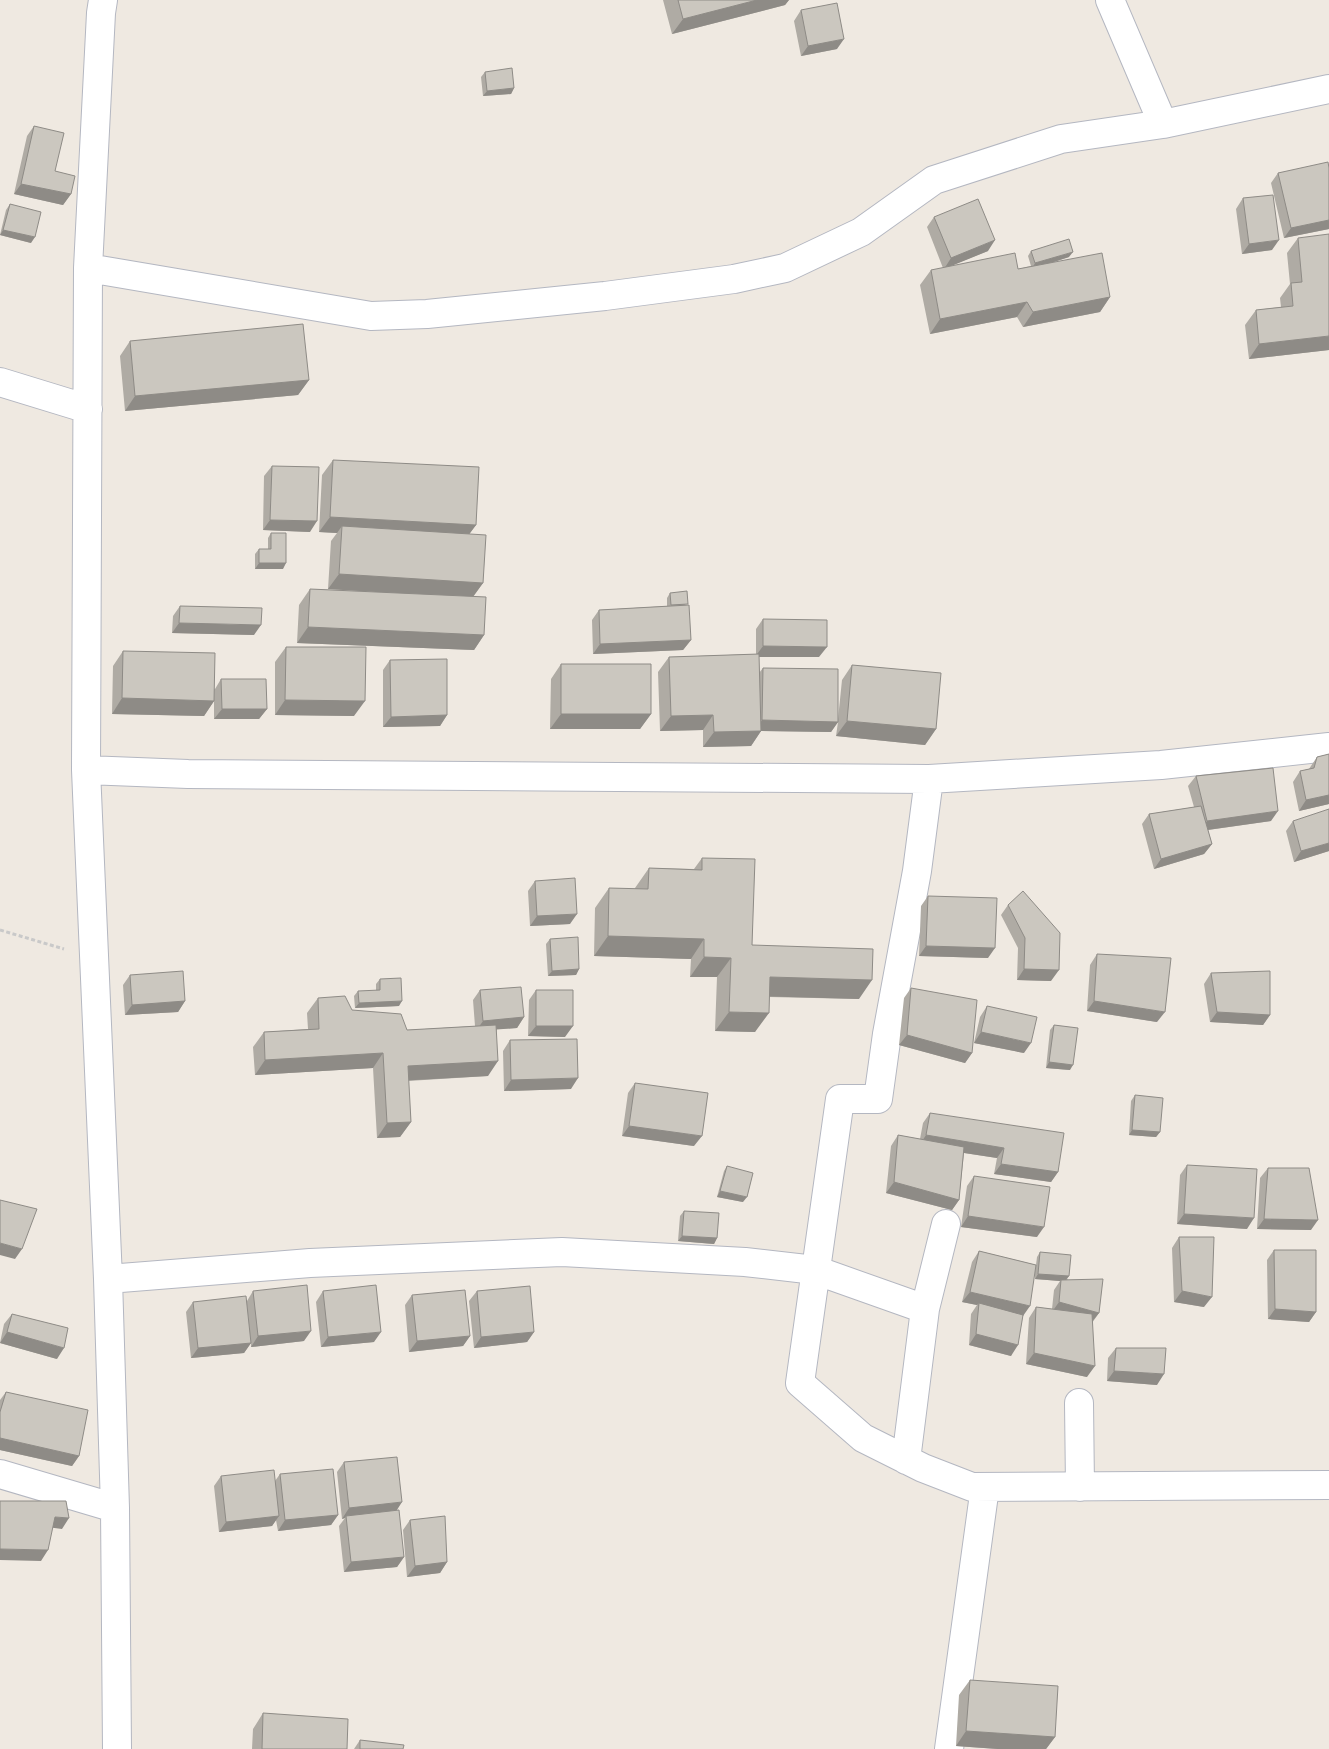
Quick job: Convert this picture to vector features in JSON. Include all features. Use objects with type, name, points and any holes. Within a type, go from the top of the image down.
[{"type":"street","points":[[103,0],[88,268],[86,770],[108,1279],[115,1508],[117,1749]]},
{"type":"street","points":[[1110,0],[1163,124]]},
{"type":"street","points":[[88,268],[371,316],[427,314],[606,296],[734,279],[785,268],[853,236],[934,180],[1061,139],[1163,124],[1329,89]]},
{"type":"street","points":[[0,382],[88,409]]},
{"type":"street","points":[[86,770],[188,774],[930,779],[1162,765],[1329,746]]},
{"type":"street","points":[[930,779],[917,871],[887,1034],[878,1098],[840,1099],[800,1383],[863,1438],[923,1468],[972,1486],[1329,1485]]},
{"type":"street","points":[[906,1460],[925,1309],[946,1224]]},
{"type":"street","points":[[108,1279],[310,1263],[562,1252],[745,1262],[815,1270],[925,1309]]},
{"type":"street","points":[[1079,1403],[1080,1487]]},
{"type":"street","points":[[0,1474],[115,1508]]},
{"type":"street","points":[[949,1749],[985,1487]]},
{"type":"path","points":[[0,930],[93,958]]},
{"type":"building","points":[[678,0],[757,0],[683,19]]},
{"type":"building","points":[[837,3],[844,39],[808,46],[801,10]]},
{"type":"building","points":[[512,68],[514,88],[487,91],[485,72]]},
{"type":"building","points":[[34,126],[64,133],[55,171],[75,176],[71,194],[21,184]]},
{"type":"building","points":[[1328,162],[1329,220],[1291,228],[1278,173]]},
{"type":"building","points":[[1273,195],[1279,240],[1249,244],[1243,198]]},
{"type":"building","points":[[978,199],[995,240],[951,258],[934,217]]},
{"type":"building","points":[[10,204],[41,212],[35,237],[3,230]]},
{"type":"building","points":[[1329,234],[1329,336],[1259,344],[1256,310],[1293,306],[1291,283],[1302,282],[1298,238]]},
{"type":"building","points":[[1069,239],[1073,252],[1035,263],[1031,251]]},
{"type":"building","points":[[1015,253],[1018,269],[1102,253],[1110,297],[1033,312],[1027,302],[940,319],[931,270]]},
{"type":"building","points":[[303,324],[309,380],[135,396],[130,341]]},
{"type":"building","points":[[333,460],[479,467],[476,525],[330,517]]},
{"type":"building","points":[[272,466],[319,467],[317,521],[270,520]]},
{"type":"building","points":[[342,526],[486,535],[483,583],[339,574]]},
{"type":"building","points":[[271,533],[286,533],[286,563],[259,563],[259,549],[271,549]]},
{"type":"building","points":[[310,589],[486,597],[484,635],[308,627]]},
{"type":"building","points":[[687,591],[688,604],[671,605],[670,593]]},
{"type":"building","points":[[689,605],[691,640],[600,644],[599,610]]},
{"type":"building","points":[[180,606],[262,608],[261,625],[179,623]]},
{"type":"building","points":[[763,619],[827,620],[827,647],[763,646]]},
{"type":"building","points":[[286,647],[366,647],[365,701],[285,700]]},
{"type":"building","points":[[123,651],[215,653],[214,701],[122,698]]},
{"type":"building","points":[[759,654],[761,731],[714,732],[713,715],[671,716],[669,657]]},
{"type":"building","points":[[447,659],[447,715],[391,717],[390,660]]},
{"type":"building","points":[[561,664],[651,664],[651,714],[561,714]]},
{"type":"building","points":[[852,665],[941,673],[936,729],[847,721]]},
{"type":"building","points":[[763,668],[838,669],[838,722],[762,720]]},
{"type":"building","points":[[221,679],[266,679],[267,709],[222,709]]},
{"type":"building","points":[[1329,754],[1329,795],[1306,800],[1300,771],[1314,768],[1317,757]]},
{"type":"building","points":[[1273,768],[1278,811],[1207,821],[1196,776]]},
{"type":"building","points":[[1201,806],[1212,844],[1161,859],[1149,814]]},
{"type":"building","points":[[1329,809],[1329,843],[1301,851],[1293,821]]},
{"type":"building","points":[[702,858],[755,859],[752,945],[873,949],[872,980],[770,977],[769,1013],[729,1012],[731,958],[704,957],[704,939],[608,936],[609,888],[648,889],[649,868],[702,870]]},
{"type":"building","points":[[575,878],[577,914],[537,916],[535,881]]},
{"type":"building","points":[[1023,891],[1060,933],[1059,970],[1024,969],[1025,938],[1008,905]]},
{"type":"building","points":[[928,896],[997,898],[995,948],[926,946]]},
{"type":"building","points":[[578,937],[579,969],[552,971],[550,939]]},
{"type":"building","points":[[1097,954],[1171,958],[1165,1012],[1094,1001]]},
{"type":"building","points":[[183,971],[185,1001],[132,1005],[130,975]]},
{"type":"building","points":[[1270,971],[1270,1015],[1217,1012],[1211,973]]},
{"type":"building","points":[[401,978],[402,1001],[359,1003],[358,991],[380,990],[380,979]]},
{"type":"building","points":[[521,987],[524,1017],[483,1021],[480,990]]},
{"type":"building","points":[[911,988],[977,1000],[972,1053],[907,1035]]},
{"type":"building","points":[[536,990],[573,990],[573,1026],[536,1026]]},
{"type":"building","points":[[345,996],[352,1010],[401,1014],[407,1030],[496,1025],[498,1061],[408,1066],[411,1122],[387,1123],[383,1053],[265,1060],[264,1032],[319,1029],[318,998]]},
{"type":"building","points":[[987,1006],[1037,1017],[1031,1043],[981,1032]]},
{"type":"building","points":[[1054,1025],[1078,1028],[1073,1065],[1049,1062]]},
{"type":"building","points":[[577,1039],[578,1078],[511,1080],[510,1040]]},
{"type":"building","points":[[635,1083],[708,1093],[702,1136],[629,1126]]},
{"type":"building","points":[[1135,1095],[1163,1098],[1160,1132],[1132,1130]]},
{"type":"building","points":[[930,1113],[1064,1133],[1058,1172],[1001,1164],[1004,1148],[926,1135]]},
{"type":"building","points":[[898,1135],[964,1147],[959,1200],[894,1182]]},
{"type":"building","points":[[1187,1165],[1257,1169],[1254,1218],[1184,1214]]},
{"type":"building","points":[[727,1166],[753,1173],[747,1197],[720,1191]]},
{"type":"building","points":[[1268,1168],[1309,1168],[1318,1220],[1264,1219]]},
{"type":"building","points":[[974,1176],[1050,1187],[1044,1227],[968,1216]]},
{"type":"building","points":[[0,1200],[37,1209],[22,1249],[0,1243]]},
{"type":"building","points":[[684,1211],[719,1213],[717,1238],[682,1236]]},
{"type":"building","points":[[1179,1237],[1214,1237],[1212,1297],[1182,1291]]},
{"type":"building","points":[[1274,1250],[1316,1250],[1316,1312],[1275,1309]]},
{"type":"building","points":[[979,1251],[1036,1265],[1030,1306],[970,1292]]},
{"type":"building","points":[[1040,1252],[1071,1255],[1069,1276],[1038,1274]]},
{"type":"building","points":[[1103,1279],[1099,1313],[1059,1302],[1061,1280]]},
{"type":"building","points":[[307,1285],[311,1331],[258,1336],[253,1291]]},
{"type":"building","points":[[376,1285],[381,1332],[328,1337],[323,1291]]},
{"type":"building","points":[[530,1286],[534,1332],[481,1337],[477,1291]]},
{"type":"building","points":[[465,1290],[470,1336],[417,1341],[412,1295]]},
{"type":"building","points":[[246,1296],[251,1343],[198,1348],[193,1302]]},
{"type":"building","points":[[979,1303],[1023,1315],[1018,1345],[976,1334]]},
{"type":"building","points":[[1036,1307],[1092,1314],[1095,1366],[1034,1353]]},
{"type":"building","points":[[12,1314],[68,1328],[64,1348],[7,1332]]},
{"type":"building","points":[[1116,1348],[1166,1348],[1164,1374],[1114,1371]]},
{"type":"building","points":[[6,1392],[88,1410],[79,1456],[0,1438],[0,1412]]},
{"type":"building","points":[[397,1457],[402,1502],[349,1508],[344,1462]]},
{"type":"building","points":[[333,1469],[338,1515],[285,1520],[280,1474]]},
{"type":"building","points":[[274,1470],[279,1516],[226,1522],[221,1476]]},
{"type":"building","points":[[0,1501],[66,1501],[69,1518],[55,1517],[48,1550],[0,1549]]},
{"type":"building","points":[[399,1510],[404,1557],[351,1562],[346,1516]]},
{"type":"building","points":[[445,1516],[447,1562],[415,1566],[410,1520]]},
{"type":"building","points":[[970,1680],[1058,1686],[1055,1737],[966,1731]]},
{"type":"building","points":[[263,1713],[348,1719],[347,1749],[262,1749]]},
{"type":"building","points":[[360,1740],[404,1745],[403,1749],[360,1749]]}]
